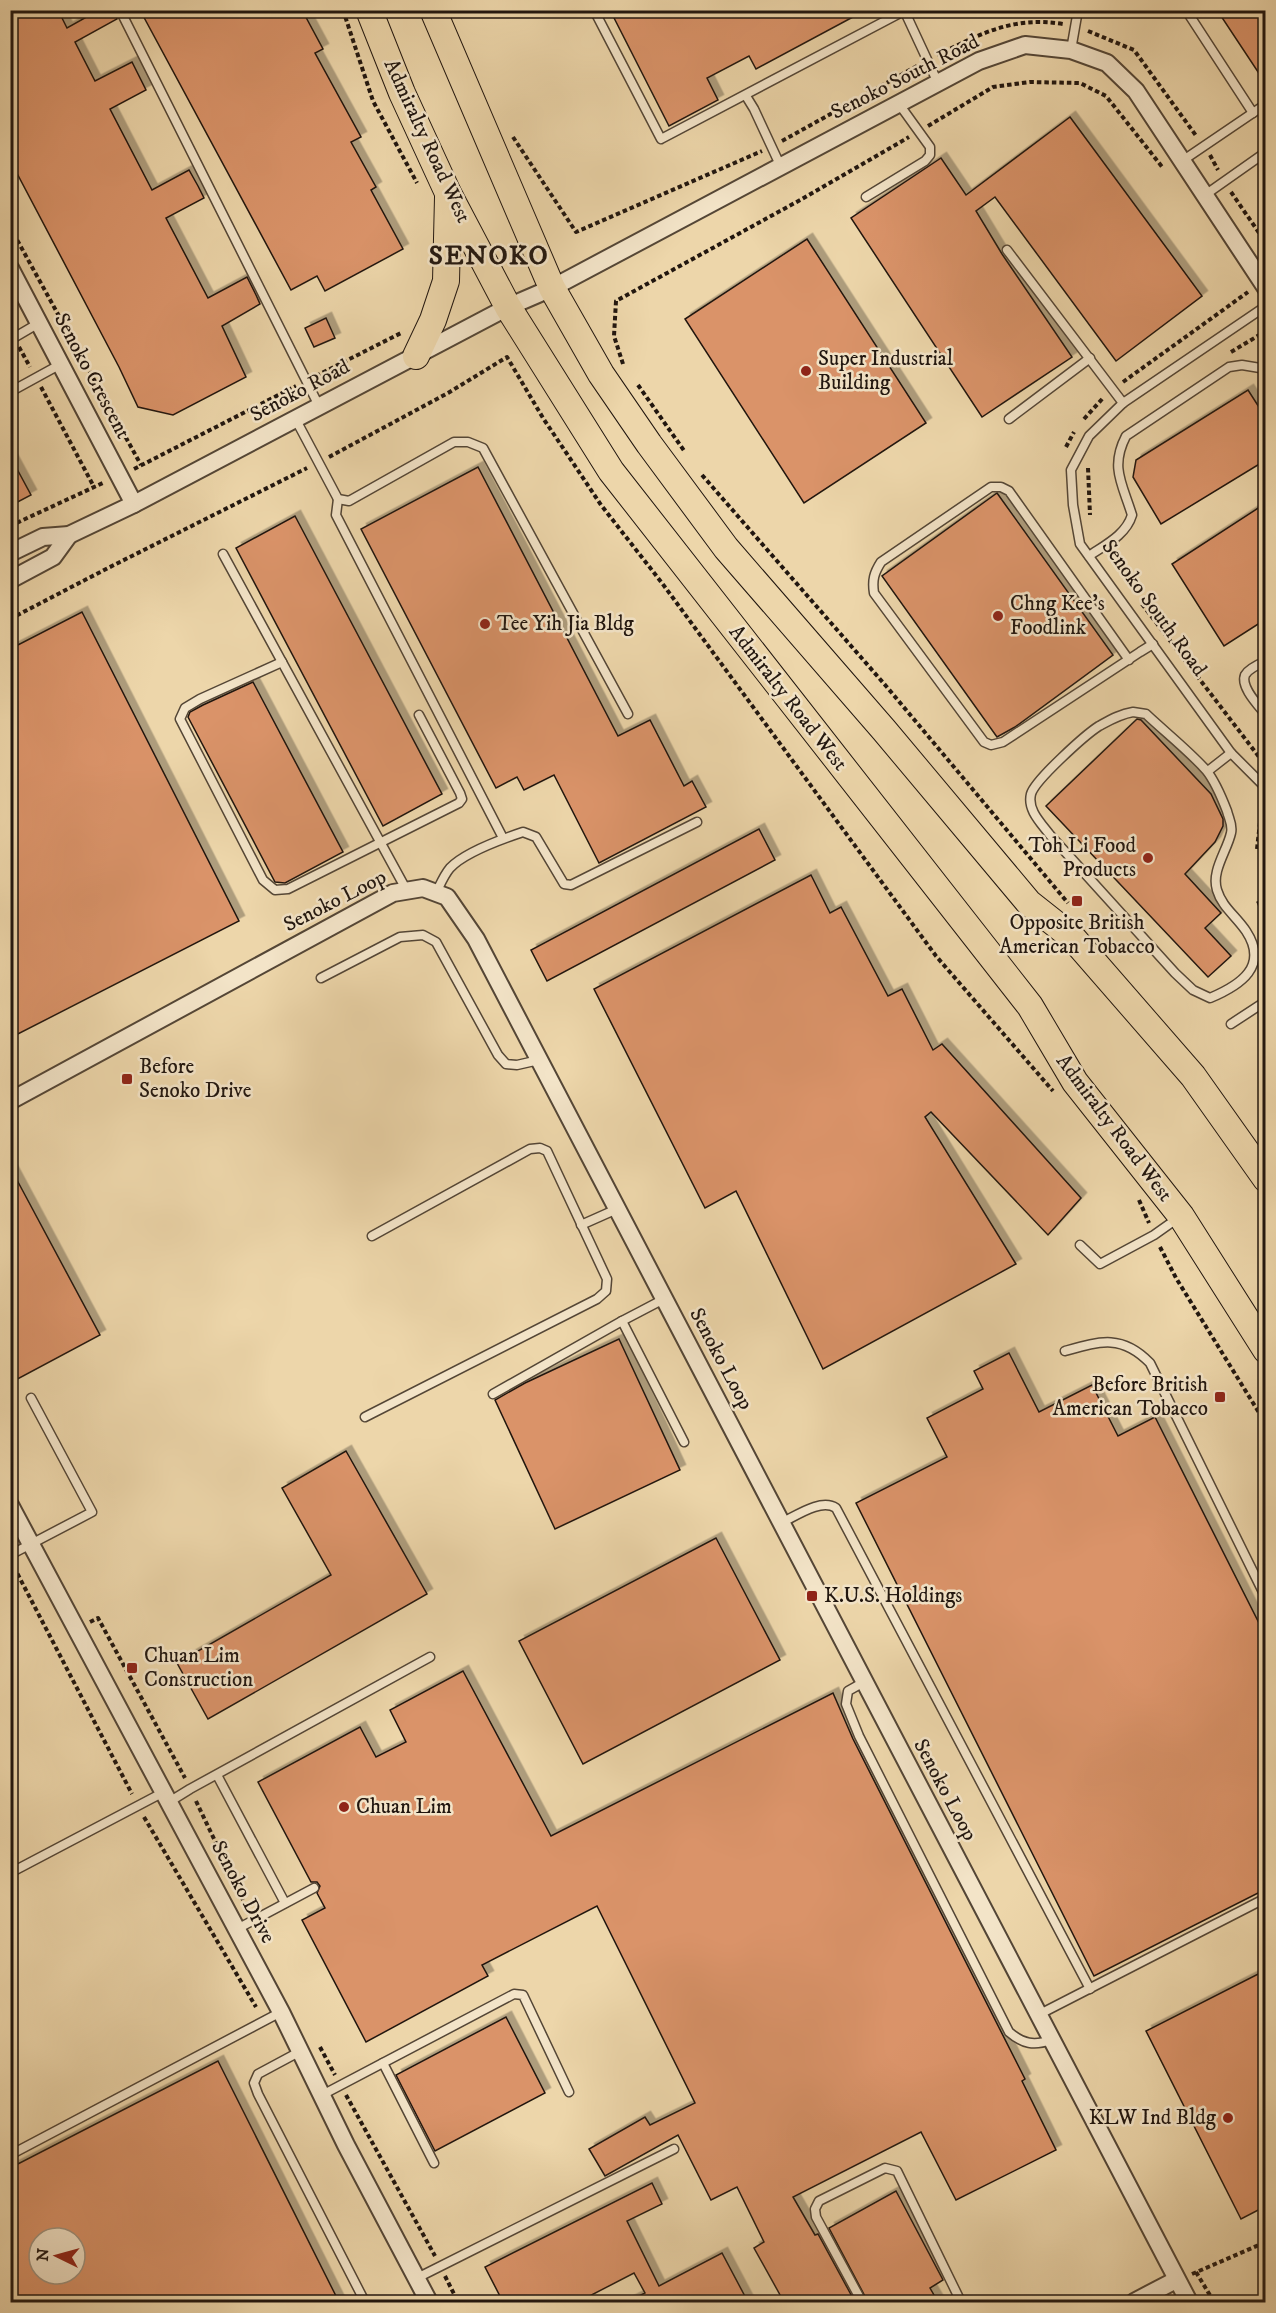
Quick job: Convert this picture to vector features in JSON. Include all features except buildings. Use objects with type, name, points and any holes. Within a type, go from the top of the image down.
[{"type":"main road","name":"Admiralty Road West","points":[[369,10],[402,93],[448,193],[508,307],[611,471],[1030,1006],[1075,1082],[1181,1216],[1266,1350]]},
{"type":"main road","points":[[433,10],[552,288],[601,374],[649,444],[726,548],[884,730],[1029,903],[1072,938],[1193,1076],[1266,1179]]},
{"type":"main road","points":[[416,356],[434,320],[446,282],[448,193]]},
{"type":"street","name":"Senoko South Road","points":[[552,288],[979,61],[1024,45],[1071,50],[1107,63],[1136,91],[1266,288]]},
{"type":"street","name":"Senoko Crescent","points":[[10,268],[134,504]]},
{"type":"street","name":"Senoko Road","points":[[10,553],[43,537],[69,535],[134,504],[508,307],[552,288]]},
{"type":"street","name":"Senoko Road","points":[[10,580],[53,557],[69,535]]},
{"type":"street","name":"Senoko Loop","points":[[10,1101],[393,893],[423,888],[447,897],[476,939],[1188,2302]]},
{"type":"street","name":"Senoko Drive","points":[[10,1505],[281,2012],[346,2145],[429,2302]]},
{"type":"street","points":[[1134,2302],[1176,2280]]},
{"type":"lane","points":[[120,10],[319,406]]},
{"type":"lane","points":[[594,10],[661,139],[904,11],[938,83]]},
{"type":"lane","points":[[1071,50],[1078,10]]},
{"type":"lane","points":[[1186,10],[1252,113]]},
{"type":"lane","points":[[746,96],[781,167]]},
{"type":"lane","points":[[866,197],[925,161],[930,155],[930,147],[899,104]]},
{"type":"lane","points":[[1182,161],[1266,104]]},
{"type":"lane","points":[[1204,195],[1266,152]]},
{"type":"lane","points":[[1007,250],[1123,403]]},
{"type":"lane","name":"Senoko South Road","points":[[1264,307],[1123,403],[1089,436],[1071,470],[1073,506],[1080,544],[1231,753],[1266,788]]},
{"type":"lane","points":[[12,339],[39,323]]},
{"type":"lane","points":[[1009,418],[1090,358]]},
{"type":"lane","points":[[10,392],[61,364]]},
{"type":"lane","points":[[1089,556],[1125,530],[1130,522],[1132,515],[1117,466],[1118,451],[1126,436],[1229,367],[1242,365],[1266,369]]},
{"type":"lane","points":[[296,420],[338,499],[336,515],[503,838]]},
{"type":"lane","points":[[338,499],[349,501],[358,498],[454,442],[468,441],[483,448],[628,714]]},
{"type":"lane","points":[[1129,660],[1009,491],[1001,487],[991,487],[880,562],[874,573],[872,583],[874,593],[984,742],[991,745],[1003,742],[1129,660],[1153,644]]},
{"type":"lane","points":[[223,554],[407,891]]},
{"type":"lane","points":[[1266,661],[1250,670],[1245,675],[1244,681],[1266,715]]},
{"type":"lane","points":[[282,662],[200,699],[185,708],[180,720],[264,880],[274,890],[288,889],[459,803],[462,799],[419,715]]},
{"type":"lane","points":[[1133,712],[1146,714],[1208,771],[1223,801],[1232,827],[1228,846],[1217,870],[1216,887],[1223,905],[1246,931],[1255,952],[1252,968],[1233,989],[1210,998],[1193,990],[1175,973],[1050,835],[1032,811],[1031,795],[1041,778],[1097,728],[1121,714],[1133,712]]},
{"type":"lane","points":[[1208,771],[1231,753]]},
{"type":"lane","points":[[436,893],[448,869],[458,861],[503,838],[523,832],[536,837],[564,884],[571,885],[697,822]]},
{"type":"lane","points":[[1266,857],[1266,891]]},
{"type":"lane","points":[[321,978],[400,937],[423,935],[436,942],[498,1055],[506,1064],[517,1065],[539,1060]]},
{"type":"lane","points":[[1231,1024],[1266,1001]]},
{"type":"lane","points":[[365,1417],[597,1299],[606,1291],[607,1279],[547,1151],[540,1148],[530,1149],[372,1236]]},
{"type":"lane","points":[[582,1225],[617,1209]]},
{"type":"lane","points":[[1080,1245],[1100,1264],[1154,1235],[1181,1216]]},
{"type":"lane","points":[[493,1394],[664,1299]]},
{"type":"lane","points":[[622,1321],[684,1442]]},
{"type":"lane","points":[[1065,1351],[1100,1341],[1115,1342],[1139,1351],[1150,1363],[1266,1598]]},
{"type":"lane","points":[[10,1555],[92,1512],[31,1398]]},
{"type":"lane","points":[[781,1523],[820,1505],[830,1504],[836,1508],[1090,1989]]},
{"type":"lane","points":[[10,1873],[138,1806],[190,1788],[217,1775],[430,1657]]},
{"type":"lane","points":[[864,1682],[848,1691],[846,1704],[859,1736],[1009,2032],[1018,2040],[1028,2044],[1040,2044],[1051,2040]]},
{"type":"lane","points":[[217,1775],[285,1903]]},
{"type":"lane","points":[[237,1929],[314,1888]]},
{"type":"lane","points":[[1038,2015],[1266,1898]]},
{"type":"lane","points":[[322,2095],[514,1994],[522,1995],[569,2092]]},
{"type":"lane","points":[[10,2155],[281,2012]]},
{"type":"lane","points":[[299,2052],[258,2074],[254,2083],[364,2302]]},
{"type":"lane","points":[[383,2062],[434,2163]]},
{"type":"lane","points":[[417,2278],[674,2149]]},
{"type":"lane","points":[[862,2302],[816,2217],[815,2208],[819,2201],[885,2168],[897,2171],[961,2302]]},
{"type":"path","points":[[343,10],[372,100],[421,191]]},
{"type":"path","points":[[509,130],[576,232],[772,147],[927,60],[994,28],[1021,22],[1057,23],[1075,26],[1134,50],[1204,146],[1224,181],[1266,243]]},
{"type":"path","points":[[628,371],[622,362],[614,336],[616,301],[802,199],[993,87],[1030,82],[1080,83],[1106,96],[1168,174]]},
{"type":"path","points":[[10,227],[141,465]]},
{"type":"path","points":[[1082,422],[1113,389],[1249,291],[1264,307]]},
{"type":"path","points":[[10,526],[120,476],[406,330]]},
{"type":"path","points":[[1228,354],[1266,331]]},
{"type":"path","points":[[12,339],[94,487]]},
{"type":"path","points":[[10,619],[318,462],[448,393],[507,357],[543,418],[601,505],[669,593],[936,956],[1053,1092]]},
{"type":"path","points":[[635,380],[687,454]]},
{"type":"path","points":[[1064,454],[1070,437],[1076,430]]},
{"type":"path","points":[[1088,464],[1091,517]]},
{"type":"path","points":[[700,473],[886,686],[1074,911]]},
{"type":"path","points":[[1139,600],[1266,766]]},
{"type":"path","points":[[1257,793],[1260,799]]},
{"type":"path","points":[[1136,1193],[1176,1278],[1266,1424]]},
{"type":"path","points":[[10,1561],[138,1806]]},
{"type":"path","points":[[76,1628],[98,1618],[190,1788],[254,1921]]},
{"type":"path","points":[[318,2044],[458,2302]]},
{"type":"path","points":[[1176,2280],[1266,2242]]},
{"type":"path","points":[[1196,2272],[1214,2302]]},
{"type":"place","name":"Super Industrial Building","points":[[806,371]]},
{"type":"place","name":"Chng Kee's Foodlink","points":[[998,616]]},
{"type":"place","name":"Tee Yih Jia Bldg","points":[[485,624]]},
{"type":"place","name":"Toh Li Food Products","points":[[1148,858]]},
{"type":"place","name":"Opposite British American Tobacco","points":[[1077,901]]},
{"type":"place","name":"Before Senoko Drive","points":[[127,1079]]},
{"type":"place","name":"Before British American Tobacco","points":[[1220,1397]]},
{"type":"place","name":"K.U.S. Holdings","points":[[812,1596]]},
{"type":"place","name":"Chuan Lim Construction","points":[[132,1668]]},
{"type":"place","name":"Chuan Lim","points":[[344,1807]]},
{"type":"place","name":"KLW Ind Bldg","points":[[1228,2118]]},
{"type":"district","name":"SENOKO","points":[[489,256]]}]
